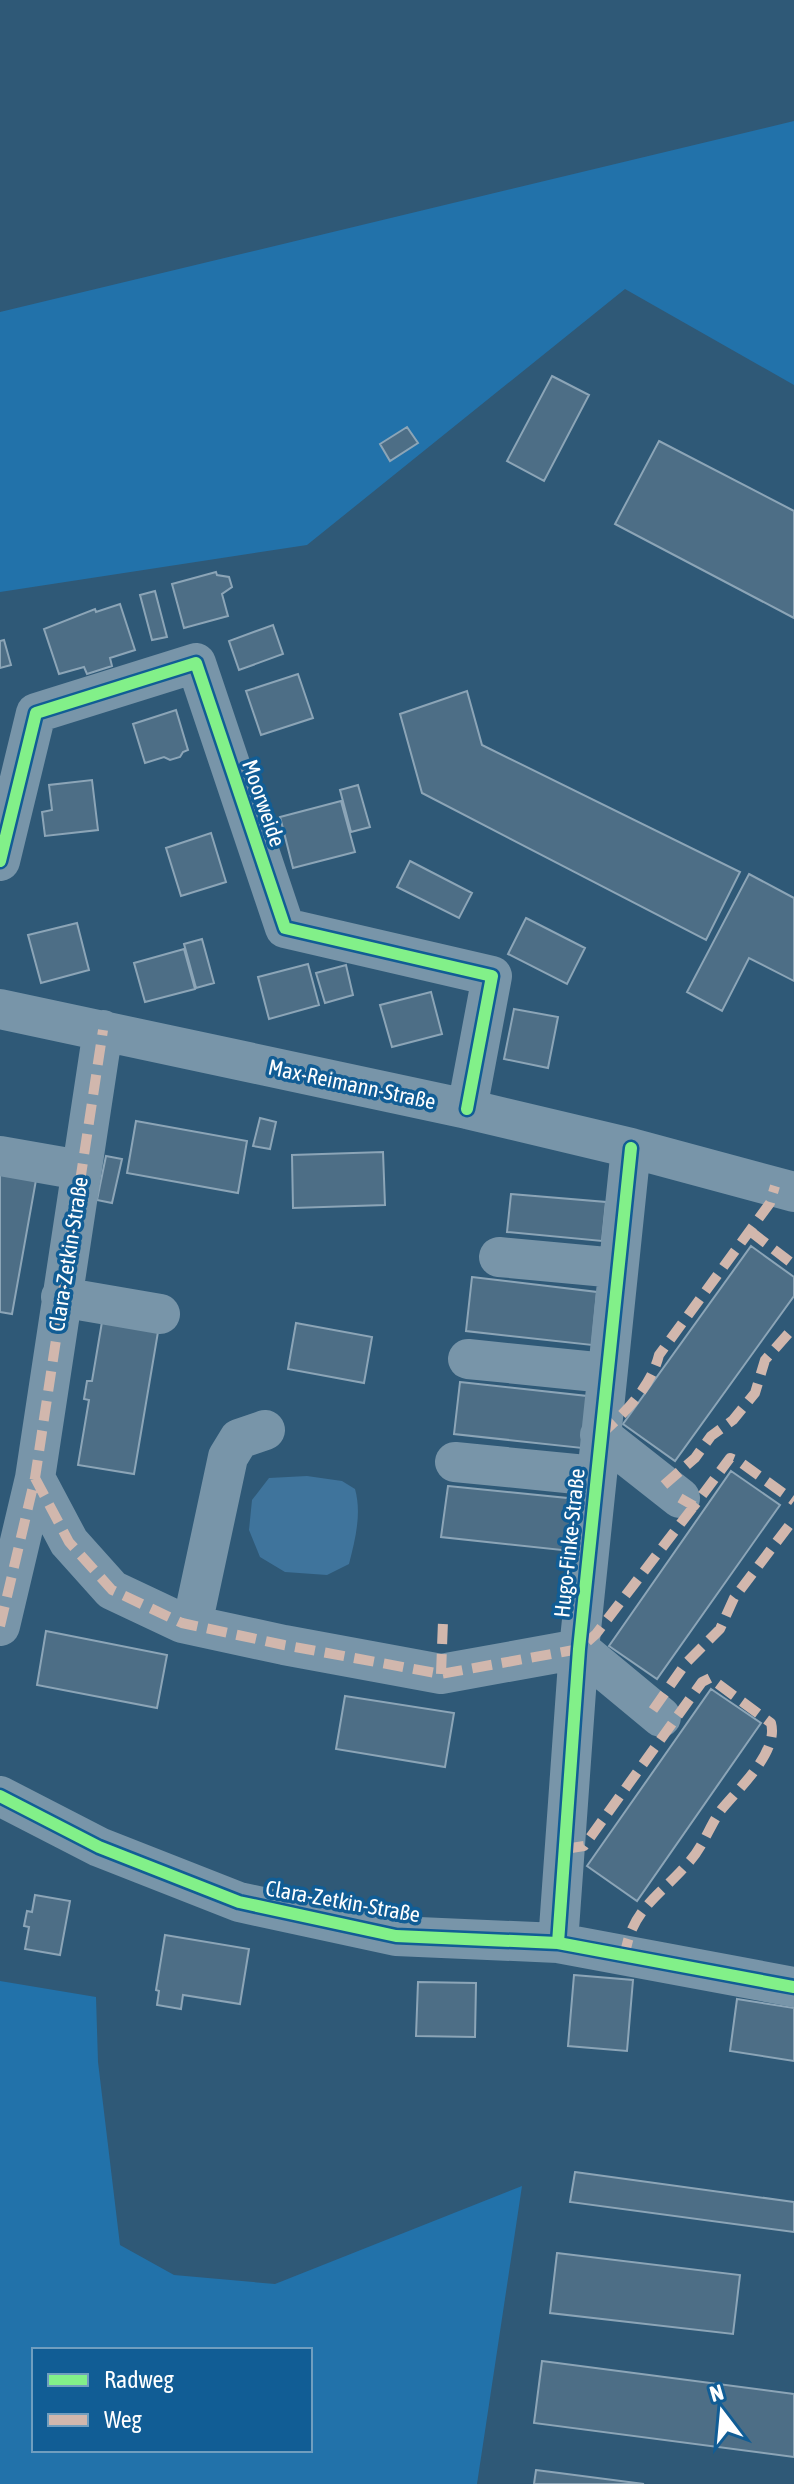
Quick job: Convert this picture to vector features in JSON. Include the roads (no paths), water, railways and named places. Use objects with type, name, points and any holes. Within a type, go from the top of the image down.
[{"type":"street","name":"Moorweide","points":[[0,861],[36,713],[196,663],[285,928],[492,976],[467,1109]]},
{"type":"street","name":"Max-Reimann-Straße","points":[[0,1009],[467,1109],[631,1148],[794,1192]]},
{"type":"street","name":"Clara-Zetkin-Straße","points":[[1,1613],[35,1478],[103,1030]]},
{"type":"street","name":"Hugo-Finke-Straße","points":[[558,1943],[579,1649],[631,1148]]},
{"type":"street","points":[[0,1156],[80,1170]]},
{"type":"street","points":[[499,1257],[617,1268]]},
{"type":"street","points":[[61,1297],[160,1314]]},
{"type":"street","points":[[468,1359],[606,1373]]},
{"type":"street","points":[[35,1478],[69,1542],[112,1590],[192,1625],[228,1457],[239,1439],[265,1430]]},
{"type":"street","points":[[600,1435],[680,1498]]},
{"type":"street","points":[[455,1462],[596,1476]]},
{"type":"street","name":"Hugo-Finke-Straße","points":[[192,1625],[441,1674],[579,1649]]},
{"type":"street","points":[[579,1649],[661,1717]]},
{"type":"street","name":"Clara-Zetkin-Straße","points":[[0,1796],[99,1847],[239,1902],[396,1936],[558,1943],[794,1987]]}]
